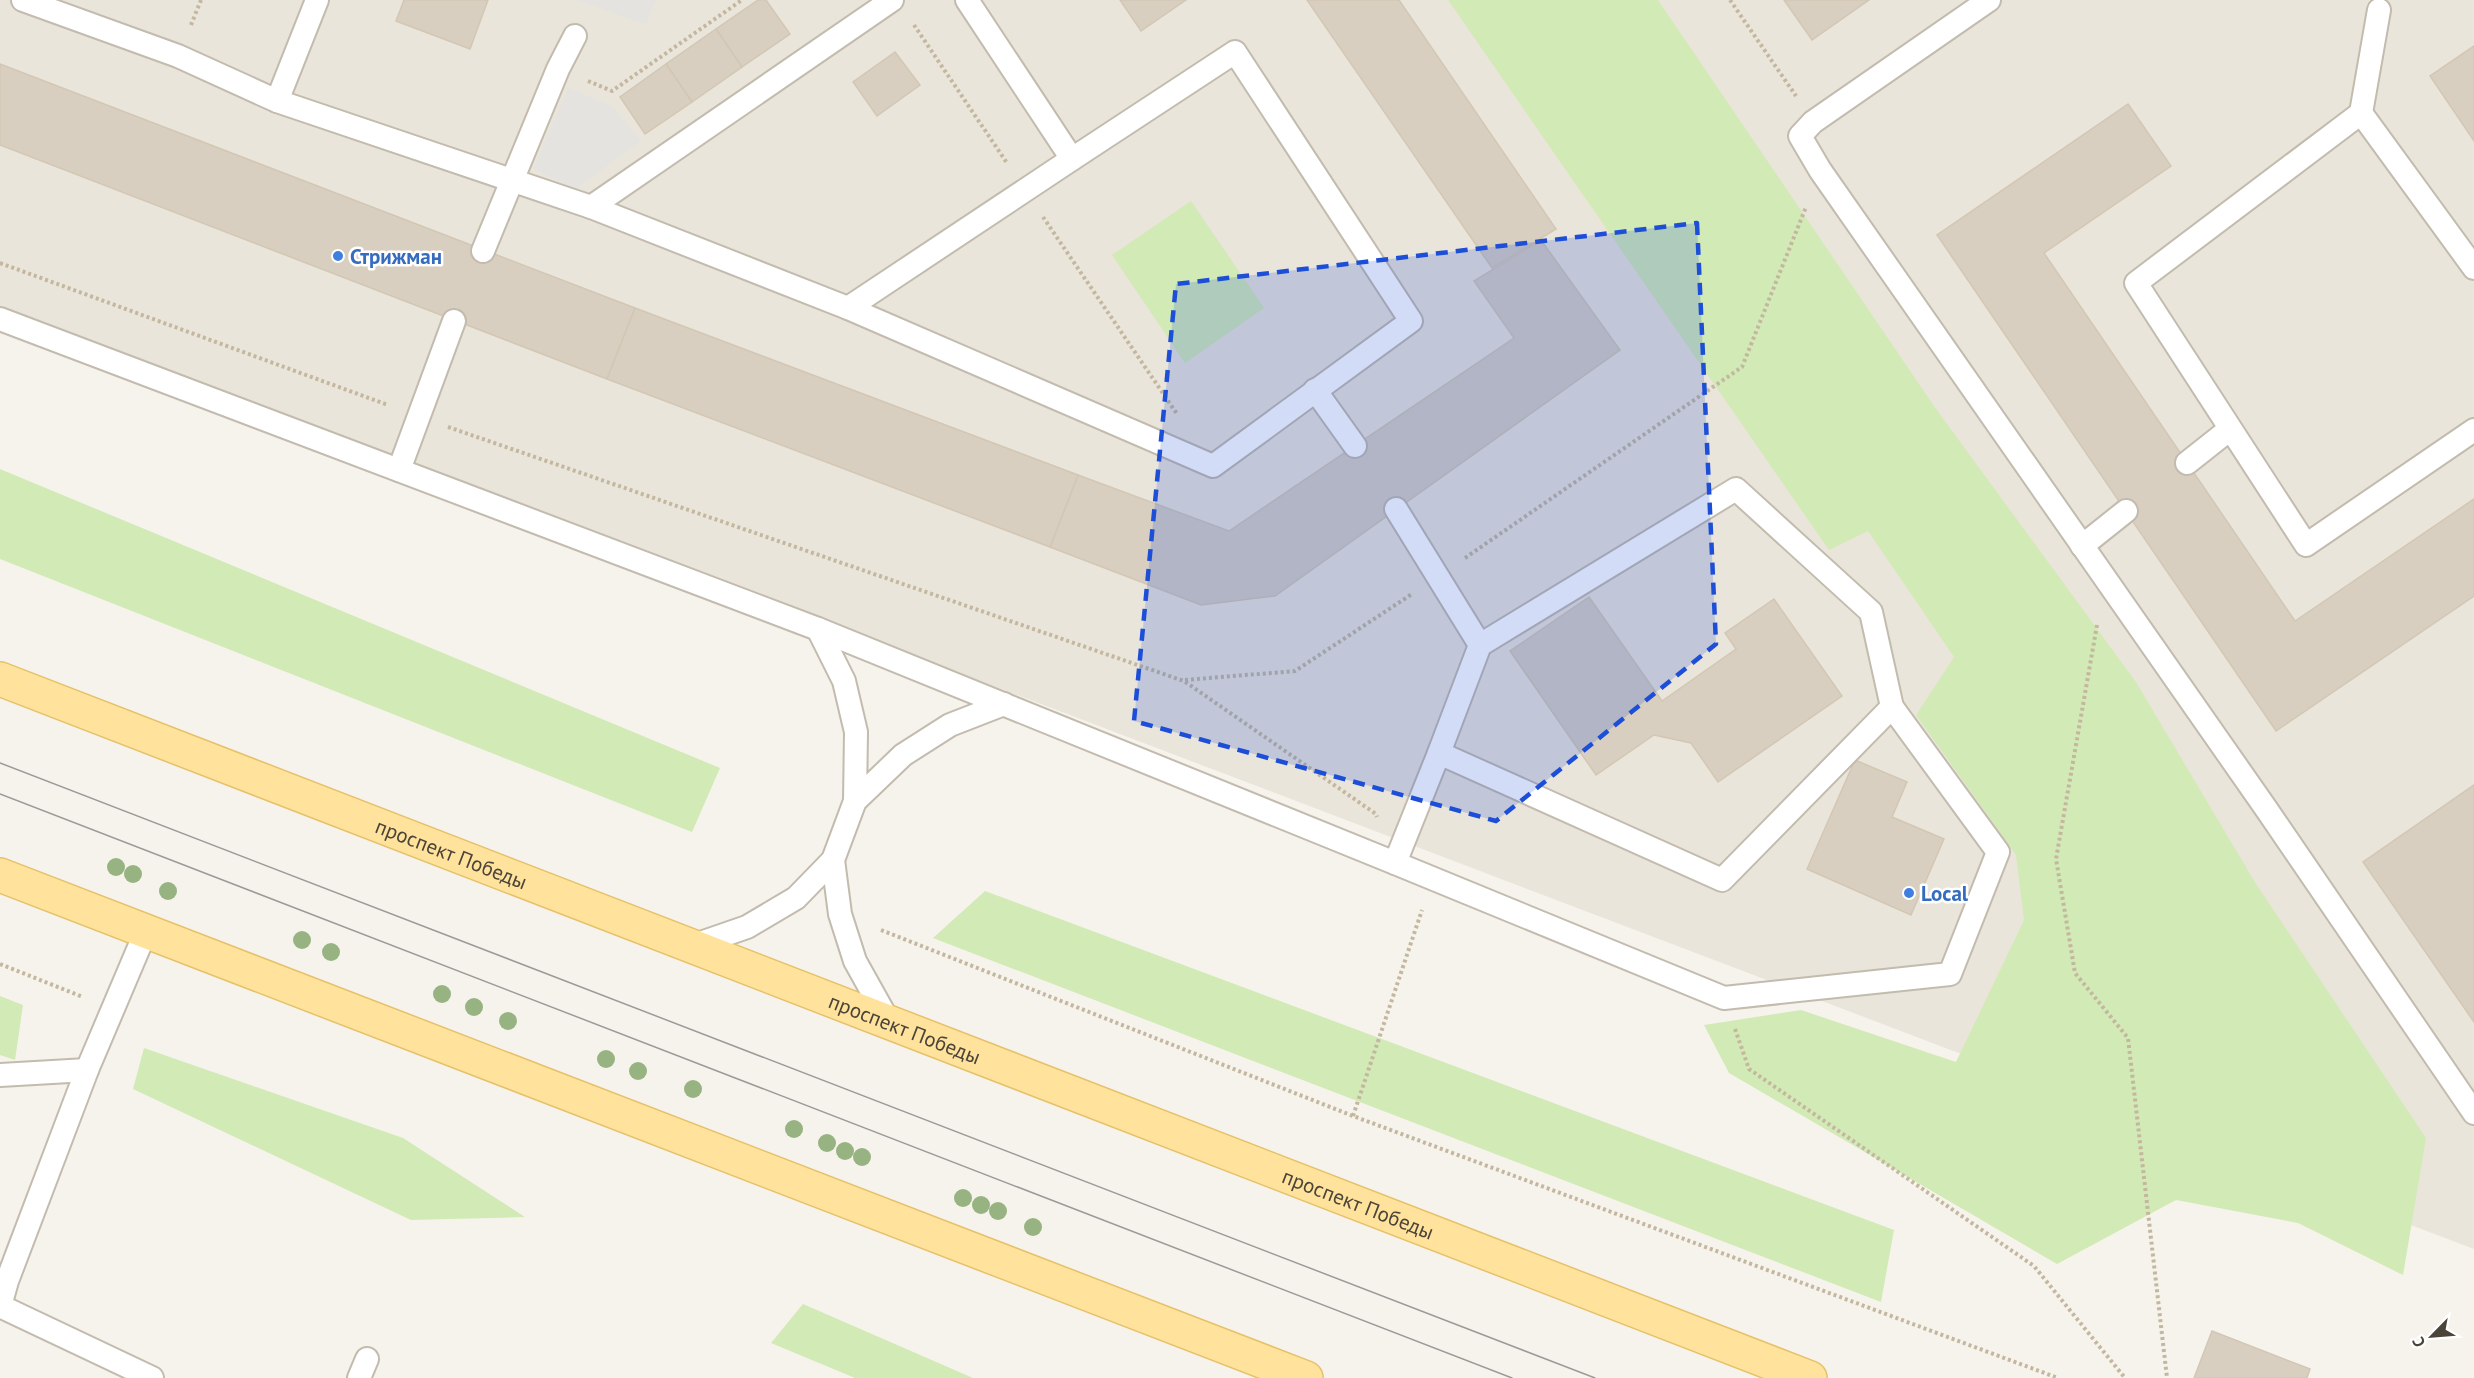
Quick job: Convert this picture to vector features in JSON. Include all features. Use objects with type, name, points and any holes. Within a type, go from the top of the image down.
[{"type":"main road","name":"проспект Победы","points":[[0,679],[1810,1378]]},
{"type":"main road","points":[[0,875],[1306,1378]]},
{"type":"lane","points":[[23,0],[178,56],[277,101],[591,207],[848,308],[1213,466],[1411,321],[1234,52],[848,308]]},
{"type":"lane","points":[[277,101],[317,0]]},
{"type":"lane","points":[[591,207],[892,0]]},
{"type":"lane","points":[[967,0],[1072,159]]},
{"type":"lane","points":[[1989,0],[1813,122],[1800,136],[1820,170],[2267,810],[2474,1113]]},
{"type":"lane","points":[[2381,3],[2361,113],[2136,284],[2306,545],[2474,430]]},
{"type":"lane","points":[[483,251],[558,69],[575,36]]},
{"type":"lane","points":[[2361,113],[2474,268]]},
{"type":"lane","points":[[0,319],[818,629],[1395,862],[1724,998],[1950,975],[1998,852],[1892,707],[1871,612],[1736,489],[1480,645],[1395,862]]},
{"type":"lane","points":[[399,470],[454,321]]},
{"type":"lane","points":[[1315,390],[1355,446]]},
{"type":"lane","points":[[2187,463],[2230,429]]},
{"type":"lane","points":[[1396,510],[1480,645]]},
{"type":"lane","points":[[2082,546],[2126,511]]},
{"type":"lane","points":[[692,946],[747,927],[796,898],[833,860],[855,801],[856,732],[844,681],[818,629]]},
{"type":"lane","points":[[855,801],[903,755],[950,725],[1005,704]]},
{"type":"lane","points":[[1439,753],[1722,880],[1892,707]]},
{"type":"lane","points":[[833,860],[840,914],[855,961],[889,1022]]},
{"type":"lane","points":[[146,931],[87,1070],[4,1281],[0,1306],[152,1378]]},
{"type":"lane","points":[[0,1075],[87,1070]]},
{"type":"path","points":[[558,69],[612,91],[742,0]]},
{"type":"path","points":[[1730,0],[1813,122]]},
{"type":"path","points":[[910,19],[1179,417]]},
{"type":"path","points":[[1184,681],[1295,671],[1438,577],[1742,367],[1820,170]]},
{"type":"path","points":[[0,263],[419,417],[1184,681],[1376,814],[1395,862]]},
{"type":"path","points":[[2105,578],[2056,859],[2075,973],[2128,1038],[2167,1378]]},
{"type":"path","points":[[1353,1116],[1432,878]]},
{"type":"path","points":[[880,930],[1353,1116],[2058,1378]]},
{"type":"path","points":[[0,964],[90,999]]},
{"type":"path","points":[[1724,998],[1749,1070],[2034,1266],[2125,1378]]},
{"type":"highlighted area","points":[[1697,223],[1716,644],[1496,821],[1134,721],[1176,284]]},
{"type":"shaded area","points":[[0,0],[2474,0],[2474,1249],[0,308]]},
{"type":"shaded area","points":[[576,0],[656,0],[646,25]]},
{"type":"shaded area","points":[[568,88],[612,106],[641,141],[576,189],[533,169]]},
{"type":"green space","points":[[1448,0],[1658,0],[1936,409],[2136,682],[2256,884],[2426,1138],[2403,1275],[2298,1223],[2176,1200],[2057,1264],[1729,1073],[1704,1025],[1801,1010],[1956,1062],[2024,920],[2016,855],[1916,715],[1954,657],[1868,531],[1829,550]]},
{"type":"green space","points":[[1191,201],[1264,308],[1185,363],[1112,255]]},
{"type":"green space","points":[[0,469],[720,768],[692,832],[0,559]]},
{"type":"green space","points":[[985,891],[1894,1230],[1881,1302],[933,938]]},
{"type":"green space","points":[[0,996],[23,1005],[15,1060],[0,1055]]},
{"type":"green space","points":[[144,1048],[403,1138],[525,1217],[411,1220],[133,1089]]},
{"type":"green space","points":[[803,1304],[973,1378],[855,1378],[771,1343]]},
{"type":"building","points":[[404,0],[488,0],[470,49],[396,21]]},
{"type":"building","points":[[758,0],[766,0],[790,34],[742,67],[716,29]]},
{"type":"building","points":[[1120,0],[1186,0],[1141,31]]},
{"type":"building","points":[[1307,0],[1399,0],[1556,229],[1492,268]]},
{"type":"building","points":[[1784,0],[1869,0],[1812,40]]},
{"type":"building","points":[[716,29],[742,67],[692,102],[666,64]]},
{"type":"building","points":[[2474,46],[2474,141],[2430,76]]},
{"type":"building","points":[[895,52],[920,85],[877,116],[853,82]]},
{"type":"building","points":[[0,64],[635,308],[607,379],[0,145]]},
{"type":"building","points":[[666,64],[692,102],[645,134],[620,97]]},
{"type":"building","points":[[2128,104],[2171,166],[2044,253],[2295,621],[2474,499],[2474,596],[2276,731],[1937,235]]},
{"type":"building","points":[[1541,240],[1620,350],[1275,596],[1201,605],[1050,547],[1078,475],[1229,531],[1514,338],[1474,281]]},
{"type":"building","points":[[635,308],[1078,475],[1050,547],[607,379]]},
{"type":"building","points":[[1589,597],[1662,701],[1736,649],[1725,633],[1774,599],[1842,696],[1718,782],[1691,743],[1654,735],[1596,775],[1510,651]]},
{"type":"building","points":[[1855,760],[1907,782],[1892,817],[1944,839],[1911,915],[1807,869]]},
{"type":"building","points":[[2474,785],[2474,1022],[2363,862]]},
{"type":"building","points":[[2212,1331],[2310,1369],[2307,1378],[2194,1378]]},
{"type":"tram line","points":[[0,763],[1595,1378]]},
{"type":"tram line","points":[[0,794],[1512,1378]]},
{"type":"place","name":"Стрижман","points":[[338,256]]},
{"type":"place","name":"Local","points":[[1909,893]]}]
